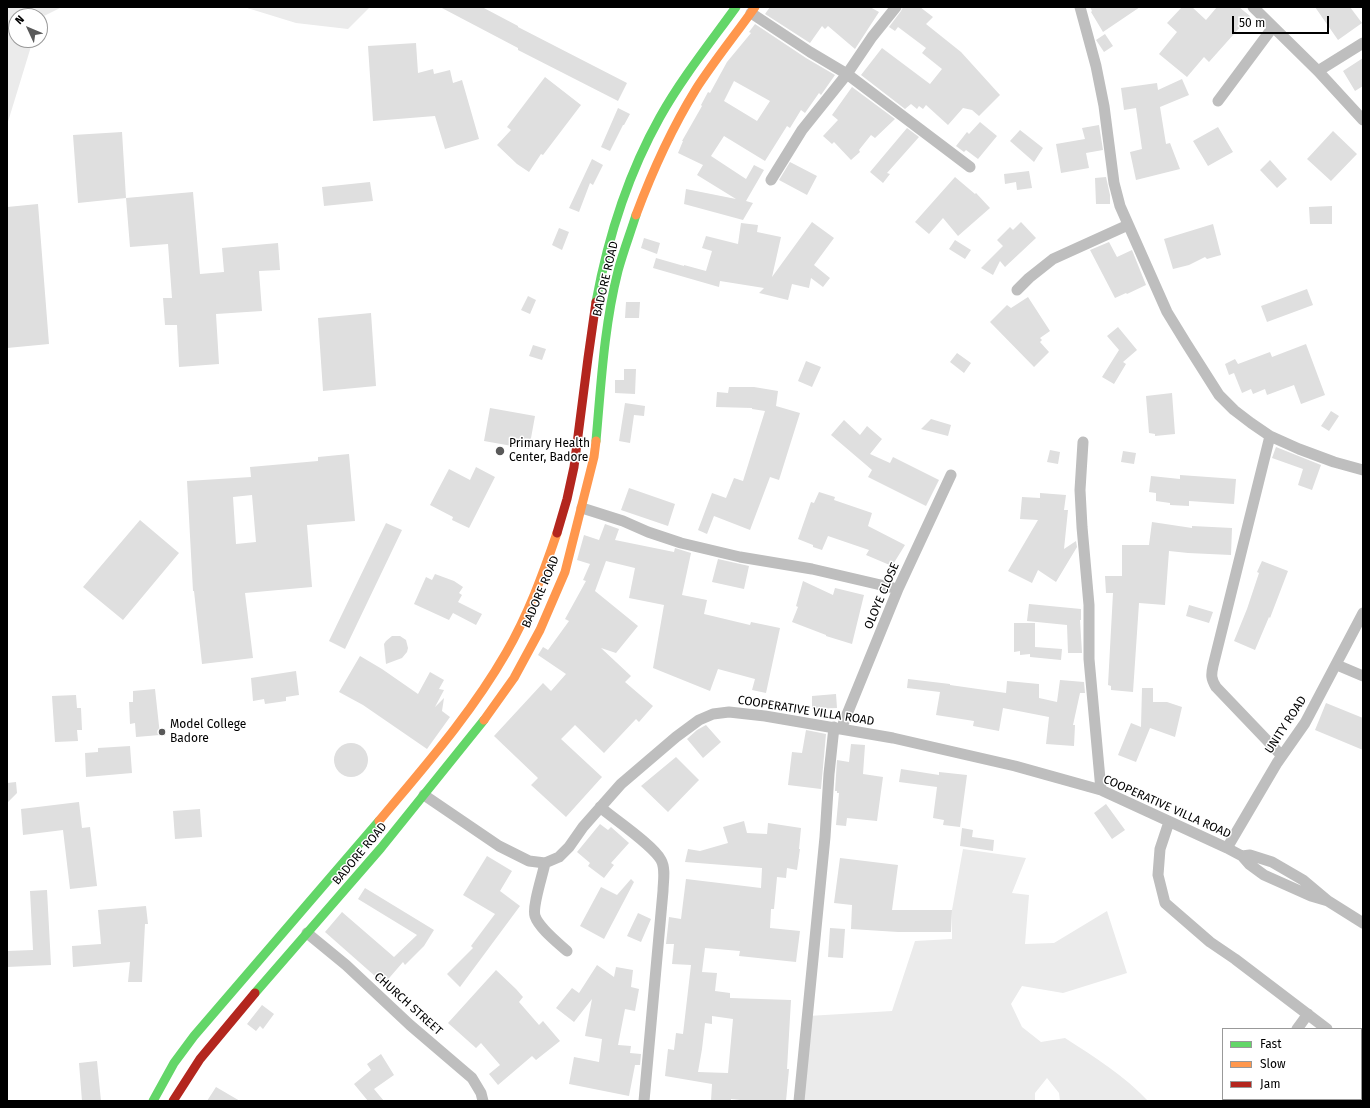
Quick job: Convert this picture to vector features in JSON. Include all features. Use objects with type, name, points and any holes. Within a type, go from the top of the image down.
[{"type":"main road","name":"BADORE ROAD","points":[[153,1101],[174,1063],[194,1036],[417,775],[480,696],[523,622],[535,594],[559,526],[574,465],[594,308],[611,237],[623,200],[650,138],[669,102],[736,7]]},
{"type":"main road","name":"BADORE ROAD","points":[[173,1101],[200,1059],[265,981],[381,848],[473,735],[514,678],[540,630],[565,572],[594,457],[605,343],[618,272],[628,238],[647,188],[676,123],[697,88],[753,10]]},
{"type":"main road","points":[[480,696],[494,706]]},
{"type":"street","points":[[771,180],[802,130],[847,74],[872,37],[896,7]]},
{"type":"street","points":[[1080,7],[1096,66],[1104,106],[1114,183],[1120,206],[1167,312],[1219,395],[1234,410],[1270,436],[1320,457],[1363,470]]},
{"type":"street","points":[[1253,7],[1318,71],[1363,120]]},
{"type":"street","points":[[753,10],[810,52],[847,74],[970,167]]},
{"type":"street","points":[[1218,101],[1273,27]]},
{"type":"street","points":[[1318,71],[1363,43]]},
{"type":"street","points":[[1017,290],[1033,274],[1053,259],[1128,226]]},
{"type":"street","points":[[1270,436],[1211,676],[1216,687],[1282,756]]},
{"type":"street","points":[[1083,442],[1080,490],[1089,605],[1089,659],[1101,790]]},
{"type":"street","name":"OLOYE CLOSE","points":[[799,1101],[838,728],[898,589],[951,475]]},
{"type":"street","points":[[582,508],[623,521],[648,532],[680,543],[819,571],[898,589]]},
{"type":"street","name":"UNITY ROAD","points":[[1227,848],[1282,756],[1306,723],[1363,613]]},
{"type":"street","points":[[1337,665],[1363,676]]},
{"type":"street","name":"COOPERATIVE VILLA ROAD","points":[[545,863],[559,856],[569,848],[583,827],[621,784],[676,737],[699,720],[713,714],[729,712],[765,716],[893,738],[1015,766],[1101,790],[1227,848],[1242,856],[1249,864],[1264,875],[1311,896],[1328,901]]},
{"type":"street","points":[[424,795],[499,846],[529,861],[545,863],[534,911],[538,922],[567,951]]},
{"type":"street","points":[[600,807],[651,849],[661,860],[663,865],[663,891],[644,1101]]},
{"type":"street","points":[[1169,822],[1160,849],[1158,875],[1165,903],[1210,942],[1326,1028]]},
{"type":"street","name":"COOPERATIVE VILLA ROAD","points":[[1242,856],[1250,855],[1272,862],[1303,880],[1328,901],[1363,923]]},
{"type":"street","name":"CHURCH STREET","points":[[307,933],[346,965],[410,1025],[472,1078],[484,1101]]},
{"type":"street","points":[[1298,1028],[1308,1014]]},
{"type":"shaded area","points":[[7,7],[62,7],[48,14],[48,8],[8,8],[8,48],[31,48],[7,125]]},
{"type":"shaded area","points":[[244,7],[370,7],[348,29],[296,23]]},
{"type":"shaded area","points":[[963,849],[1026,858],[1012,893],[1029,895],[1025,944],[1054,943],[1107,911],[1127,973],[1063,993],[1022,986],[1011,1004],[1022,1027],[1041,1042],[1065,1038],[1119,1075],[1148,1101],[1060,1101],[1059,1093],[1047,1078],[1035,1093],[1035,1101],[800,1101],[808,1016],[892,1011],[915,941],[952,939],[952,910]]},
{"type":"building","points":[[440,7],[482,7],[627,83],[618,101],[518,50],[518,48]]},
{"type":"building","points":[[770,7],[870,7],[879,12],[855,49],[828,26],[825,29],[822,26],[810,43],[765,14]]},
{"type":"building","points":[[903,7],[920,7],[933,17],[926,24],[961,52],[1000,95],[979,116],[972,110],[963,108],[948,125],[926,105],[923,109],[919,106],[917,109],[911,104],[905,109],[861,75],[882,48],[930,84],[942,69],[922,53],[926,48],[898,27],[895,31],[889,27]]},
{"type":"building","points":[[1090,7],[1140,7],[1103,32],[1091,12]]},
{"type":"building","points":[[1182,7],[1192,7],[1206,20],[1217,7],[1239,7],[1250,16],[1209,62],[1204,57],[1187,77],[1159,54],[1177,32],[1167,23]]},
{"type":"building","points":[[1315,7],[1350,7],[1362,23],[1338,40]]},
{"type":"building","points":[[755,24],[806,58],[835,75],[821,95],[819,93],[805,113],[801,110],[790,128],[787,126],[765,161],[724,136],[711,156],[746,179],[754,165],[764,170],[746,201],[753,203],[743,220],[684,204],[686,189],[736,199],[697,175],[703,165],[678,153],[682,141],[702,106],[701,105],[708,92],[710,93],[727,62],[751,33],[749,32]],"holes":[[[734,81],[770,101],[757,121],[724,101]]]},
{"type":"building","points":[[1105,34],[1113,46],[1104,52],[1096,40]]},
{"type":"building","points":[[416,43],[418,73],[433,69],[434,74],[450,70],[453,83],[462,80],[479,139],[445,149],[435,116],[373,121],[368,46]]},
{"type":"building","points":[[1363,58],[1363,86],[1355,91],[1343,71]]},
{"type":"building","points":[[545,77],[581,105],[543,155],[541,154],[529,172],[517,164],[497,145],[511,130],[507,127]]},
{"type":"building","points":[[1182,79],[1189,95],[1160,107],[1166,144],[1170,143],[1180,169],[1136,180],[1130,152],[1142,149],[1136,108],[1124,110],[1121,88],[1157,83],[1158,90]]},
{"type":"building","points":[[852,87],[895,119],[875,138],[871,135],[859,150],[860,152],[851,160],[834,142],[832,144],[823,136],[838,120],[832,115]]},
{"type":"building","points":[[618,108],[630,114],[610,151],[601,147]]},
{"type":"building","points":[[980,122],[997,136],[978,159],[966,150],[964,152],[956,146],[967,132],[969,134]]},
{"type":"building","points":[[1099,125],[1103,150],[1086,153],[1089,168],[1061,173],[1056,144],[1085,139],[1082,128]]},
{"type":"building","points":[[1218,127],[1233,152],[1208,166],[1193,141]]},
{"type":"building","points":[[907,128],[919,137],[887,173],[890,174],[883,183],[870,172]]},
{"type":"building","points":[[1020,130],[1043,148],[1034,162],[1010,141]]},
{"type":"building","points":[[1333,131],[1357,154],[1331,181],[1307,159]]},
{"type":"building","points":[[122,132],[126,198],[78,203],[73,135]]},
{"type":"building","points":[[592,159],[603,165],[593,185],[590,183],[579,212],[569,208]]},
{"type":"building","points":[[1270,160],[1287,179],[1277,188],[1260,170]]},
{"type":"building","points":[[790,162],[817,176],[807,195],[779,180]]},
{"type":"building","points":[[1029,171],[1032,188],[1017,190],[1016,182],[1005,184],[1004,174]]},
{"type":"building","points":[[955,177],[975,194],[976,193],[990,208],[958,236],[943,218],[929,234],[915,222]]},
{"type":"building","points":[[1106,177],[1110,195],[1110,204],[1096,204],[1095,178]]},
{"type":"building","points":[[370,182],[373,201],[324,206],[322,187]]},
{"type":"building","points":[[193,192],[200,274],[224,272],[222,248],[278,243],[280,270],[259,271],[262,311],[216,314],[219,364],[179,367],[177,325],[165,325],[163,298],[172,298],[168,244],[130,247],[126,198]]},
{"type":"building","points":[[38,204],[49,344],[7,348],[7,207]]},
{"type":"building","points":[[1332,206],[1332,224],[1310,224],[1309,207]]},
{"type":"building","points":[[812,222],[834,238],[814,265],[830,278],[823,287],[811,278],[809,288],[792,284],[788,300],[759,293],[764,288],[720,281],[719,287],[653,268],[656,258],[706,271],[712,251],[702,248],[706,236],[738,244],[741,223],[758,225],[757,232],[781,237],[772,277]]},
{"type":"building","points":[[1021,222],[1036,238],[1005,267],[1000,261],[993,275],[981,268],[1003,246],[997,240],[1010,227],[1013,230]]},
{"type":"building","points":[[1213,224],[1221,255],[1207,259],[1205,257],[1189,265],[1173,269],[1164,239]]},
{"type":"building","points":[[559,228],[569,232],[562,250],[552,245]]},
{"type":"building","points":[[644,238],[660,243],[657,254],[641,248]]},
{"type":"building","points":[[955,240],[971,250],[965,259],[949,249]]},
{"type":"building","points":[[1109,242],[1117,257],[1132,250],[1146,285],[1115,298],[1090,250]]},
{"type":"building","points":[[1307,289],[1313,305],[1267,322],[1261,306]]},
{"type":"building","points":[[528,296],[536,300],[530,314],[521,310]]},
{"type":"building","points":[[1028,297],[1050,331],[1040,338],[1042,340],[1040,342],[1049,352],[1034,367],[990,322],[1007,305],[1011,308]]},
{"type":"building","points":[[626,302],[640,302],[639,318],[625,318]]},
{"type":"building","points":[[371,313],[376,386],[323,391],[318,318]]},
{"type":"building","points":[[1118,327],[1137,350],[1123,362],[1126,364],[1114,384],[1102,377],[1119,350],[1107,336]]},
{"type":"building","points":[[1306,344],[1325,395],[1301,404],[1294,385],[1267,395],[1265,389],[1253,394],[1251,389],[1242,393],[1234,373],[1229,375],[1225,364],[1235,359],[1238,364],[1270,352],[1272,357]]},
{"type":"building","points":[[533,345],[546,349],[542,360],[529,356]]},
{"type":"building","points":[[957,353],[971,363],[964,373],[950,362]]},
{"type":"building","points":[[806,361],[821,367],[812,387],[798,381]]},
{"type":"building","points":[[624,369],[636,369],[635,394],[615,393],[615,380],[624,380]]},
{"type":"building","points":[[729,387],[754,387],[778,391],[776,406],[800,413],[779,480],[770,477],[750,530],[714,516],[707,534],[698,530],[712,493],[726,498],[734,478],[743,481],[765,411],[752,408],[716,407],[717,392],[728,393]]},
{"type":"building","points":[[1172,393],[1175,434],[1155,436],[1155,434],[1149,433],[1146,396]]},
{"type":"building","points":[[625,403],[645,406],[644,416],[634,415],[630,443],[619,441]]},
{"type":"building","points":[[490,408],[535,416],[529,449],[484,441]]},
{"type":"building","points":[[1331,411],[1339,416],[1329,431],[1321,426]]},
{"type":"building","points":[[931,419],[951,425],[948,436],[921,429]]},
{"type":"building","points":[[844,420],[860,435],[867,426],[882,439],[870,454],[890,463],[893,457],[939,480],[926,506],[868,477],[872,470],[831,435]]},
{"type":"building","points":[[1276,447],[1321,465],[1312,490],[1298,485],[1303,469],[1272,458]]},
{"type":"building","points":[[1050,450],[1060,452],[1058,464],[1047,462]]},
{"type":"building","points":[[1123,451],[1136,453],[1134,464],[1121,462]]},
{"type":"building","points":[[349,454],[355,521],[307,525],[312,587],[245,593],[253,658],[202,664],[193,591],[187,481],[251,477],[250,467],[318,461],[318,457]],"holes":[[[252,495],[256,542],[236,544],[233,497]]]},
{"type":"building","points":[[476,467],[495,477],[469,528],[452,520],[453,517],[430,505],[449,469],[470,480]]},
{"type":"building","points":[[1180,475],[1236,479],[1234,504],[1189,501],[1189,506],[1170,505],[1170,503],[1156,501],[1156,493],[1149,492],[1151,476],[1180,479]]},
{"type":"building","points":[[629,488],[675,504],[668,526],[621,510]]},
{"type":"building","points":[[819,492],[835,497],[834,500],[872,513],[868,526],[905,545],[892,566],[866,555],[869,550],[828,536],[822,550],[798,539],[811,502],[814,503]]},
{"type":"building","points":[[1040,493],[1066,495],[1064,510],[1068,510],[1064,549],[1076,541],[1077,547],[1056,582],[1038,570],[1032,583],[1008,571],[1038,520],[1020,519],[1022,497],[1040,498]]},
{"type":"building","points":[[140,520],[179,553],[123,620],[83,587]]},
{"type":"building","points":[[1152,522],[1192,528],[1192,526],[1232,528],[1231,555],[1169,551],[1165,605],[1139,603],[1133,692],[1111,690],[1111,686],[1108,685],[1113,593],[1106,593],[1105,576],[1122,576],[1122,545],[1149,545]]},
{"type":"building","points":[[386,523],[402,530],[345,649],[329,641]]},
{"type":"building","points":[[605,524],[619,529],[615,540],[674,552],[675,548],[691,553],[682,595],[707,600],[704,614],[750,625],[751,622],[780,628],[766,693],[752,690],[755,679],[718,669],[710,691],[653,668],[664,605],[629,598],[635,568],[606,561],[595,591],[638,626],[616,653],[601,648],[631,676],[625,682],[653,706],[639,722],[636,719],[604,753],[575,725],[561,739],[602,777],[566,817],[531,785],[538,778],[494,736],[543,683],[551,691],[566,674],[538,655],[543,647],[548,650],[569,621],[565,619],[586,581],[583,580],[590,564],[577,560],[584,535],[599,540]]},
{"type":"building","points":[[718,559],[749,566],[744,589],[712,582]]},
{"type":"building","points":[[1262,561],[1288,571],[1270,618],[1269,617],[1255,650],[1234,641],[1247,609],[1259,573],[1257,572]]},
{"type":"building","points":[[435,574],[454,581],[463,587],[459,593],[462,595],[458,602],[482,614],[476,625],[453,613],[449,620],[414,604],[426,577],[432,580]]},
{"type":"building","points":[[803,581],[833,595],[835,588],[864,595],[852,644],[826,636],[792,622],[798,607],[796,606]]},
{"type":"building","points":[[1029,604],[1081,609],[1080,620],[1082,653],[1068,653],[1067,625],[1027,621]]},
{"type":"building","points":[[1189,605],[1213,612],[1209,623],[1186,616]]},
{"type":"building","points":[[1014,623],[1035,623],[1035,647],[1062,649],[1061,660],[1030,657],[1030,654],[1020,655],[1020,651],[1014,652]]},
{"type":"building","points":[[392,636],[400,636],[406,640],[408,648],[407,652],[402,658],[386,664],[384,644]]},
{"type":"building","points":[[360,656],[418,694],[430,672],[444,680],[439,689],[444,690],[435,707],[444,698],[442,711],[450,717],[427,749],[363,705],[339,692]]},
{"type":"building","points":[[296,671],[299,695],[286,697],[286,701],[265,704],[264,699],[253,701],[251,678]]},
{"type":"building","points":[[908,679],[1006,693],[1007,681],[1039,684],[1039,698],[1057,702],[1060,680],[1084,682],[1085,693],[1080,693],[1073,725],[1075,725],[1074,746],[1046,744],[1049,717],[1003,708],[999,731],[973,726],[974,721],[936,715],[940,692],[907,688]]},
{"type":"building","points":[[1142,688],[1153,688],[1153,702],[1167,702],[1182,707],[1175,737],[1150,728],[1136,762],[1118,755],[1131,723],[1141,727]]},
{"type":"building","points":[[155,689],[160,735],[136,737],[135,723],[130,724],[129,702],[133,702],[133,691]]},
{"type":"building","points":[[836,694],[837,708],[812,709],[812,696]]},
{"type":"building","points":[[76,695],[77,708],[81,708],[82,730],[77,730],[78,741],[55,742],[52,696]]},
{"type":"building","points":[[1326,703],[1363,718],[1363,750],[1315,730]]},
{"type":"building","points":[[706,725],[721,742],[703,758],[687,739],[697,730]]},
{"type":"building","points":[[806,730],[826,734],[821,789],[788,785],[792,752],[802,753]]},
{"type":"building","points":[[348,743],[354,743],[363,748],[367,754],[367,766],[363,772],[354,777],[348,777],[339,772],[334,763],[334,757],[339,748]]},
{"type":"building","points":[[851,744],[865,745],[863,774],[883,777],[877,821],[847,818],[846,826],[836,825],[839,793],[835,791],[837,760],[849,762]]},
{"type":"building","points":[[130,746],[132,773],[86,777],[85,753],[98,752],[98,748]]},
{"type":"building","points":[[676,757],[699,780],[668,812],[641,786]]},
{"type":"building","points":[[901,769],[939,775],[939,772],[967,775],[960,827],[943,825],[944,820],[933,818],[937,787],[899,782]]},
{"type":"building","points":[[16,782],[17,793],[7,803],[7,783]]},
{"type":"building","points":[[79,802],[82,828],[90,827],[97,886],[70,889],[63,830],[23,835],[21,809]]},
{"type":"building","points":[[1106,804],[1125,830],[1112,839],[1094,813]]},
{"type":"building","points":[[200,809],[202,837],[175,839],[173,811]]},
{"type":"building","points":[[744,821],[747,833],[767,834],[768,823],[801,828],[797,870],[787,868],[786,878],[777,877],[774,909],[771,909],[770,928],[800,931],[796,962],[739,956],[740,951],[705,948],[702,972],[717,973],[715,991],[730,993],[730,998],[791,1000],[787,1069],[789,1069],[786,1101],[749,1101],[731,1099],[731,1101],[711,1101],[712,1084],[665,1076],[668,1049],[674,1050],[676,1033],[683,1034],[691,965],[672,964],[674,944],[666,944],[669,917],[681,919],[686,879],[761,888],[762,868],[685,862],[688,849],[700,851],[728,843],[723,827]],"holes":[[[712,1016],[733,1019],[728,1073],[698,1072],[705,1023],[712,1024]]]},
{"type":"building","points":[[600,824],[608,830],[611,827],[629,843],[611,863],[614,865],[604,878],[588,866],[590,863],[577,852]]},
{"type":"building","points":[[962,828],[973,830],[972,837],[994,840],[993,851],[960,846]]},
{"type":"building","points":[[487,856],[512,871],[500,891],[520,906],[460,987],[447,974],[473,948],[471,946],[495,914],[463,895]]},
{"type":"building","points":[[840,858],[898,865],[892,910],[952,910],[951,932],[898,932],[851,929],[852,905],[834,903]]},
{"type":"building","points":[[631,879],[634,882],[604,939],[580,926],[601,887],[617,895]]},
{"type":"building","points":[[365,888],[434,930],[424,946],[405,965],[403,962],[384,984],[325,932],[342,912],[394,957],[417,935],[358,899]]},
{"type":"building","points":[[47,890],[51,965],[7,967],[7,951],[33,950],[30,891]]},
{"type":"building","points":[[146,906],[148,924],[145,924],[142,982],[128,982],[130,962],[73,967],[72,946],[101,944],[98,910]]},
{"type":"building","points":[[638,913],[651,919],[641,942],[627,936]]},
{"type":"building","points":[[830,928],[845,929],[843,958],[828,957]]},
{"type":"building","points":[[597,965],[614,977],[616,967],[633,970],[631,987],[639,989],[635,1011],[625,1009],[618,1045],[631,1046],[630,1053],[641,1054],[640,1065],[635,1065],[629,1096],[569,1084],[574,1057],[599,1062],[602,1039],[585,1036],[592,999],[574,1022],[556,1008],[572,988],[579,993]]},
{"type":"building","points":[[496,970],[523,997],[519,1002],[539,1025],[543,1021],[560,1041],[536,1060],[532,1056],[498,1085],[489,1074],[500,1065],[481,1043],[476,1048],[448,1023]]},
{"type":"building","points":[[262,1005],[274,1014],[263,1029],[260,1026],[256,1031],[247,1024]]},
{"type":"building","points":[[381,1054],[394,1075],[374,1089],[384,1101],[368,1101],[354,1084],[371,1070],[367,1064]]},
{"type":"building","points":[[97,1061],[101,1101],[82,1101],[79,1063]]},
{"type":"building","points":[[216,1087],[240,1101],[207,1101]]},
{"type":"traffic: fast","points":[[596,302],[620,206],[638,161],[660,117],[678,88],[736,7]]},
{"type":"traffic: fast","points":[[596,441],[609,313],[618,271],[636,215]]},
{"type":"traffic: fast","points":[[255,993],[381,848],[484,720]]},
{"type":"traffic: fast","points":[[153,1101],[174,1063],[194,1036],[379,821]]},
{"type":"traffic: slow","points":[[636,215],[663,150],[687,104],[710,68],[755,7]]},
{"type":"traffic: slow","points":[[484,720],[514,678],[540,630],[565,572],[594,457],[596,441]]},
{"type":"traffic: slow","points":[[379,821],[446,740],[492,676],[514,639],[528,609],[541,579],[557,533]]},
{"type":"traffic: jam","points":[[557,533],[567,499],[574,467],[596,302]]},
{"type":"traffic: jam","points":[[173,1101],[200,1059],[255,993]]},
{"type":"place","name":"Primary Health Center, Badore","points":[[500,451]]},
{"type":"place","name":"Model College Badore","points":[[162,732]]}]
